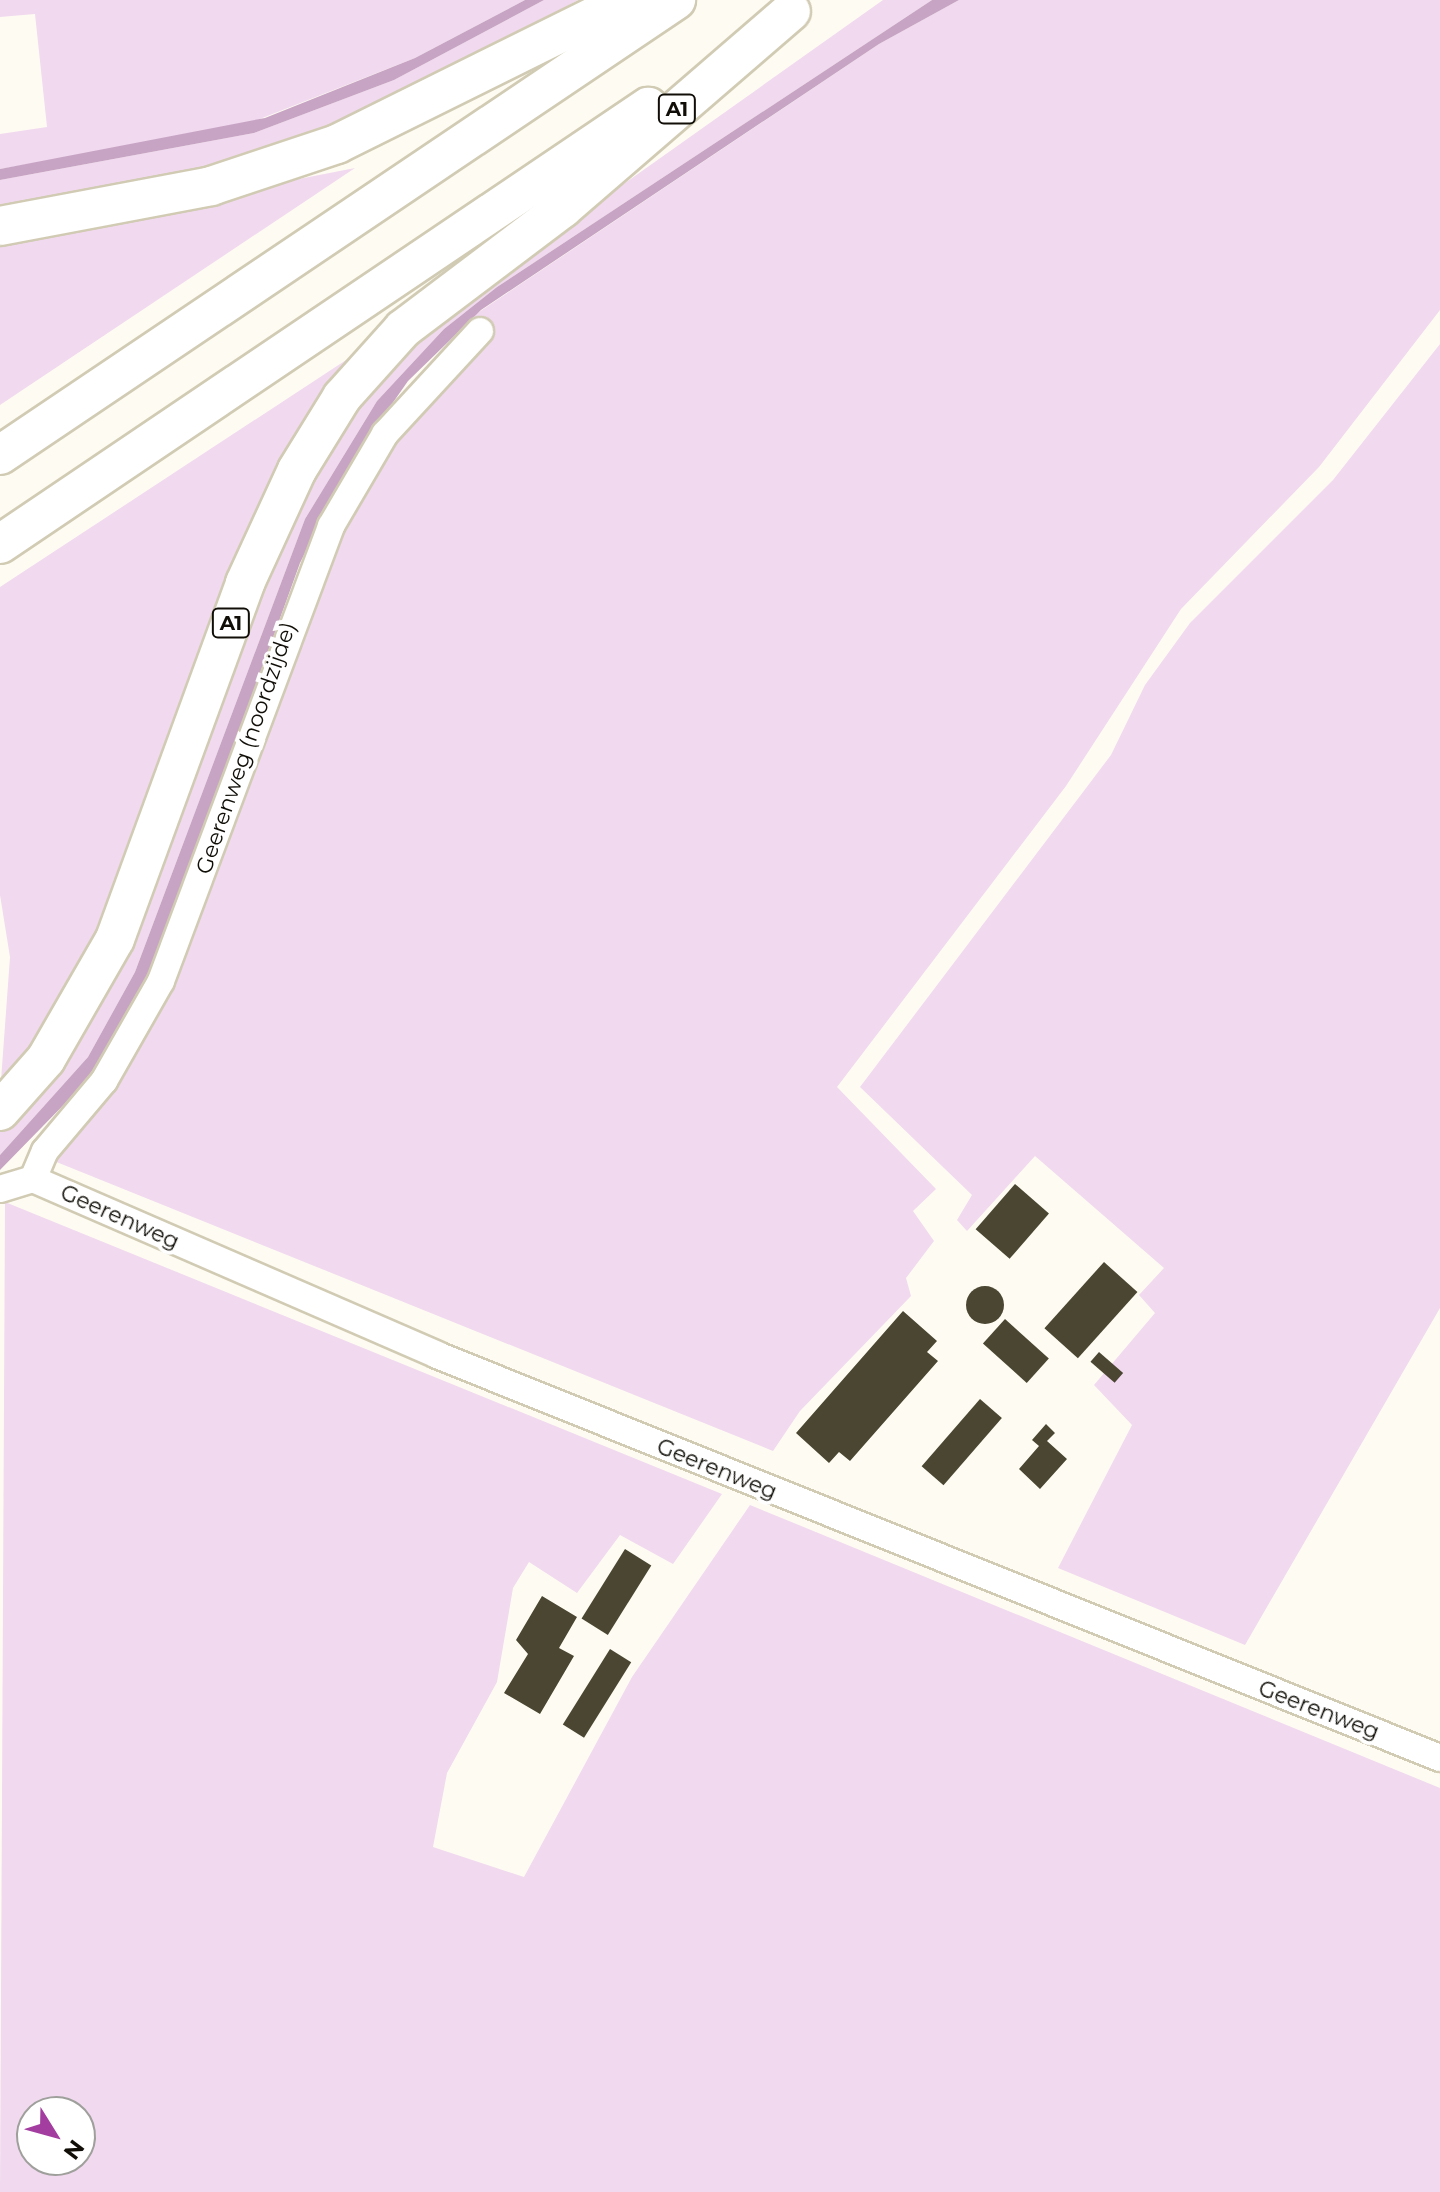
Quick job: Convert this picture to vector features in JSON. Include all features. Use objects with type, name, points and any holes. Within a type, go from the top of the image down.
[{"type":"highway","points":[[0,226],[211,186],[310,154],[627,0]]},
{"type":"highway","points":[[0,455],[676,0]]},
{"type":"highway","name":"A1","points":[[0,544],[799,6]]},
{"type":"highway","name":"A1","points":[[0,1111],[46,1059],[115,939],[245,583],[297,470],[342,397],[403,329],[563,208],[799,6]]},
{"type":"street","name":"Geerenweg (noordzijde)","points":[[33,1179],[45,1151],[104,1081],[161,981],[331,526],[385,434],[480,331]]},
{"type":"street","name":"Geerenweg","points":[[0,1189],[33,1179],[437,1355],[1440,1758]]},
{"type":"shaded area","points":[[0,0],[525,0],[415,58],[237,128],[0,169],[0,134],[47,127],[35,14],[0,17]]},
{"type":"shaded area","points":[[525,0],[544,0],[394,80],[254,133],[0,180],[0,169],[265,118],[415,58]]},
{"type":"shaded area","points":[[544,0],[578,0],[379,111],[243,161],[0,212],[0,180],[254,133],[394,80]]},
{"type":"shaded area","points":[[883,0],[932,0],[497,287],[444,329],[377,401],[305,519],[135,972],[88,1057],[0,1155],[0,1128],[70,1052],[113,977],[239,638],[303,490],[368,392],[429,329],[556,232]]},
{"type":"shaded area","points":[[932,0],[959,0],[879,44],[481,310],[408,381],[350,464],[300,563],[159,954],[131,1010],[85,1083],[0,1170],[0,1155],[88,1057],[135,972],[305,519],[377,401],[444,329],[497,287]]},
{"type":"shaded area","points":[[959,0],[1440,0],[1440,310],[1319,467],[1181,609],[1066,786],[837,1087],[936,1189],[913,1211],[934,1241],[906,1278],[911,1296],[800,1411],[773,1451],[54,1161],[127,1060],[301,620],[379,454],[485,332],[473,316],[879,44]]},
{"type":"shaded area","points":[[355,168],[0,405],[0,237]]},
{"type":"shaded area","points":[[372,343],[97,957],[0,1094],[10,957],[0,895],[0,587]]},
{"type":"shaded area","points":[[1440,344],[1440,1308],[1245,1645],[1058,1568],[1132,1425],[1094,1385],[1155,1313],[1139,1295],[1164,1268],[1035,1156],[967,1231],[957,1220],[972,1195],[860,1087],[1111,755],[1145,685],[1190,623],[1333,480]]},
{"type":"shaded area","points":[[5,1202],[722,1494],[673,1564],[620,1535],[577,1593],[529,1562],[513,1588],[497,1682],[447,1773],[433,1847],[524,1877],[632,1677],[750,1505],[1440,1788],[1440,2192],[0,2192]]},
{"type":"building","points":[[1015,1184],[1049,1214],[1010,1259],[976,1229]]},
{"type":"building","points":[[1104,1262],[1137,1292],[1078,1358],[1044,1328]]},
{"type":"building","points":[[985,1286],[998,1292],[1004,1305],[998,1318],[985,1324],[972,1318],[966,1305],[972,1292]]},
{"type":"building","points":[[903,1311],[937,1341],[927,1352],[938,1361],[850,1461],[839,1452],[829,1463],[796,1433]]},
{"type":"building","points":[[1005,1319],[1049,1358],[1027,1383],[983,1344]]},
{"type":"building","points":[[1099,1352],[1123,1373],[1115,1383],[1090,1362]]},
{"type":"building","points":[[980,1399],[1002,1418],[943,1485],[922,1466]]},
{"type":"building","points":[[1046,1424],[1055,1433],[1047,1441],[1067,1459],[1040,1489],[1019,1469],[1039,1446],[1032,1440]]},
{"type":"building","points":[[625,1549],[651,1565],[608,1635],[582,1619]]},
{"type":"building","points":[[542,1596],[577,1617],[559,1648],[574,1656],[540,1714],[504,1693],[528,1654],[516,1640]]},
{"type":"building","points":[[610,1649],[631,1662],[584,1738],[563,1724]]}]
